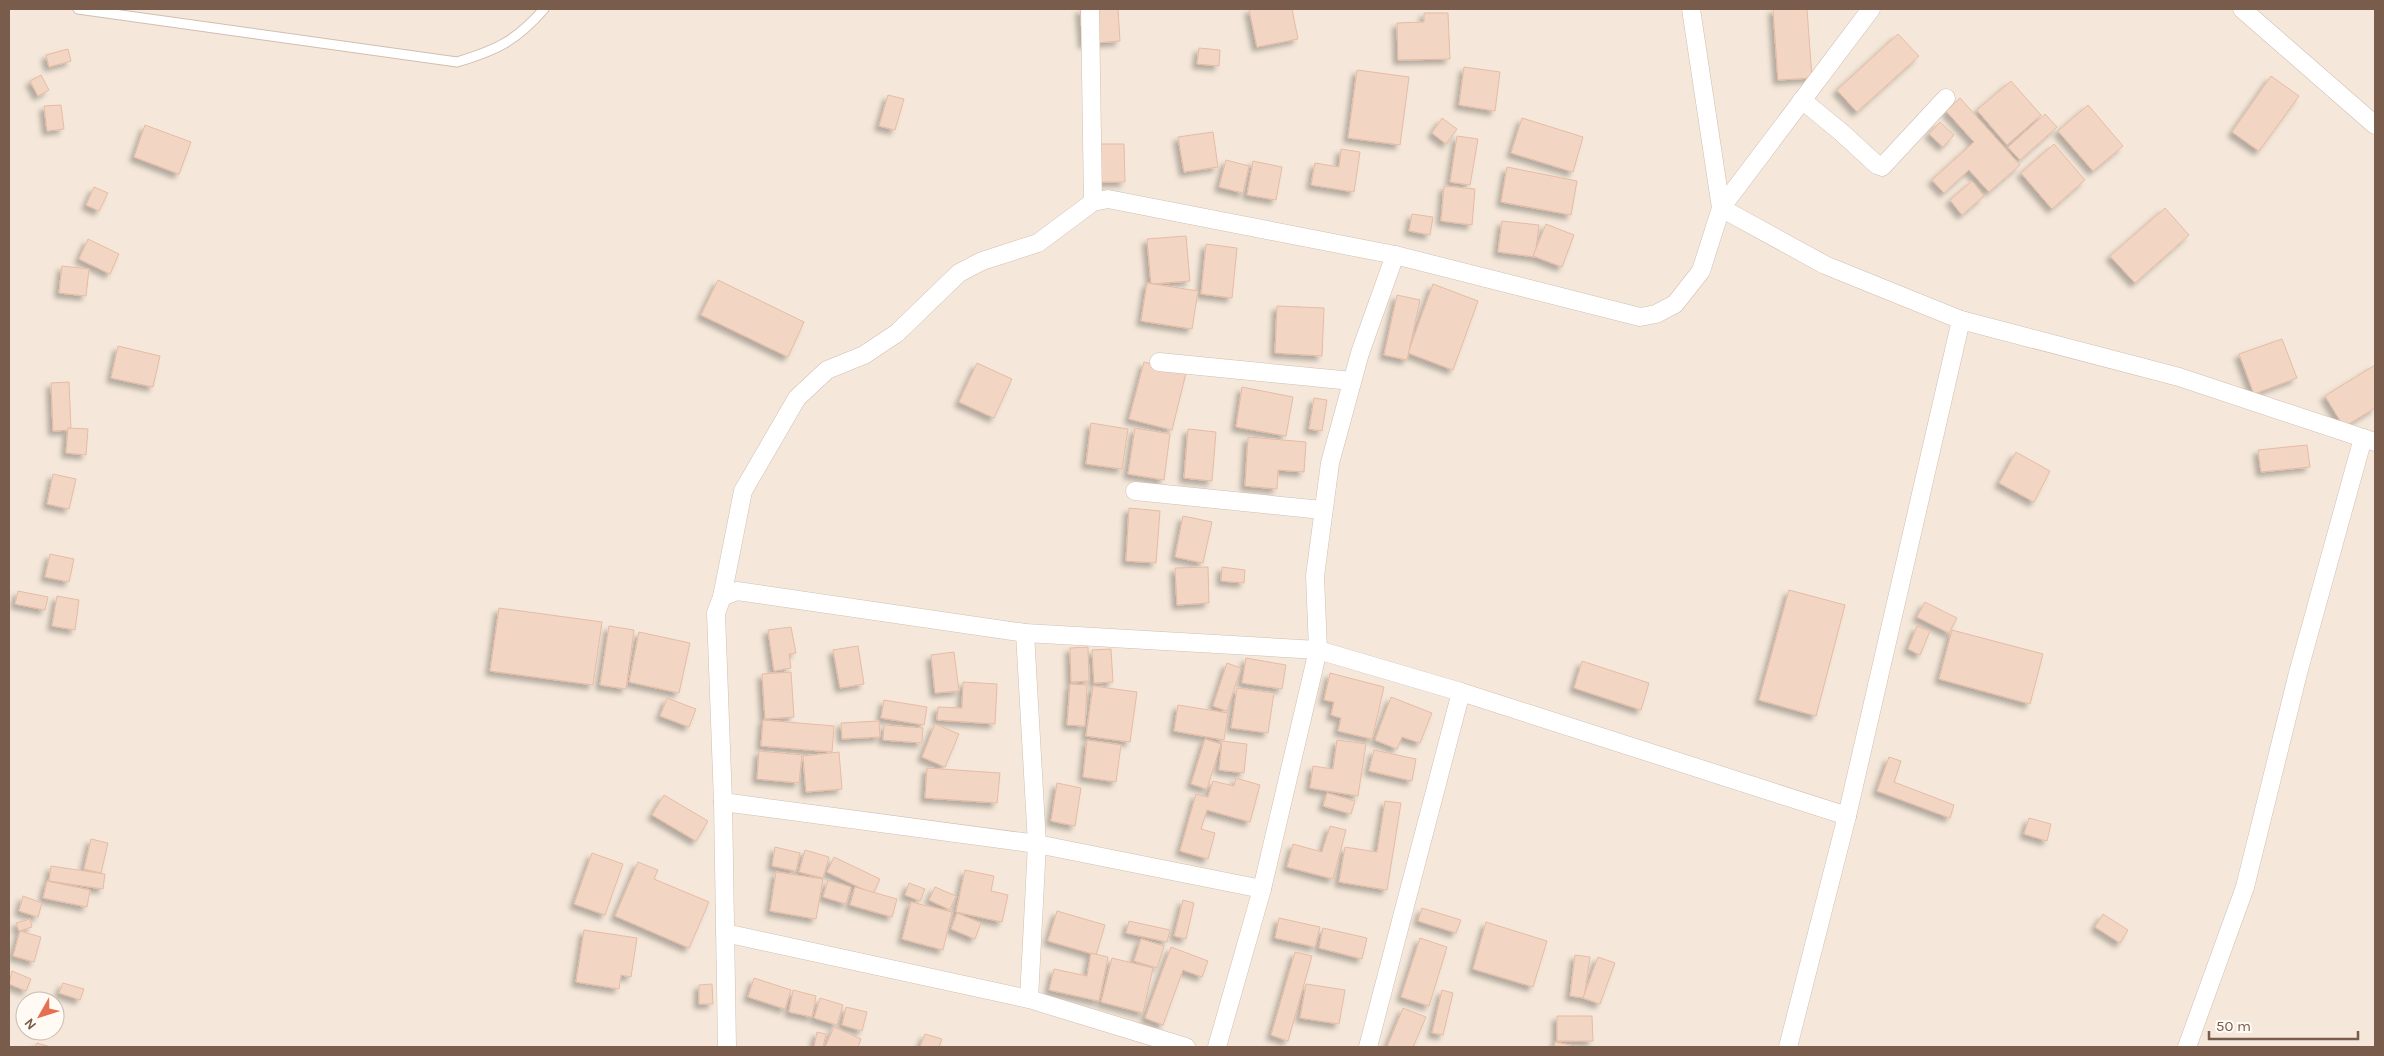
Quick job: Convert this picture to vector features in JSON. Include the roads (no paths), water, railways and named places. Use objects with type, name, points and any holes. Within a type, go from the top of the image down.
[{"type":"street","points":[[1090,9],[1093,202]]},
{"type":"street","points":[[1691,9],[1721,208]]},
{"type":"street","points":[[727,1047],[724,802],[716,613],[722,597],[743,491],[797,398],[827,370],[864,355],[897,333],[959,272],[982,261],[1038,243],[1093,202],[1108,199],[1395,255],[1640,317],[1656,314],[1675,304],[1701,271],[1721,208],[1871,9]]},
{"type":"street","points":[[2242,9],[2375,125]]},
{"type":"street","points":[[1802,100],[1841,132],[1877,166],[1882,166],[1946,98]]},
{"type":"street","points":[[1721,208],[1825,265],[1961,320],[2179,377],[2369,440],[2298,673],[2245,887],[2187,1047]]},
{"type":"street","points":[[1217,1047],[1262,889],[1318,650],[1315,576],[1322,510],[1330,463],[1360,353],[1395,255]]},
{"type":"street","points":[[1788,1047],[1847,816],[1961,320]]},
{"type":"street","points":[[1159,362],[1352,381]]},
{"type":"street","points":[[1135,491],[1322,510]]},
{"type":"street","points":[[722,597],[737,591],[1025,633],[1318,650],[1461,692],[1847,816]]},
{"type":"street","points":[[1025,633],[1036,844],[1029,999]]},
{"type":"street","points":[[1368,1047],[1461,692]]},
{"type":"street","points":[[724,802],[1036,844],[1262,889]]},
{"type":"street","points":[[725,933],[1029,999],[1186,1047]]},
{"type":"lane","points":[[78,9],[457,62],[493,51],[528,27],[544,9]]}]
